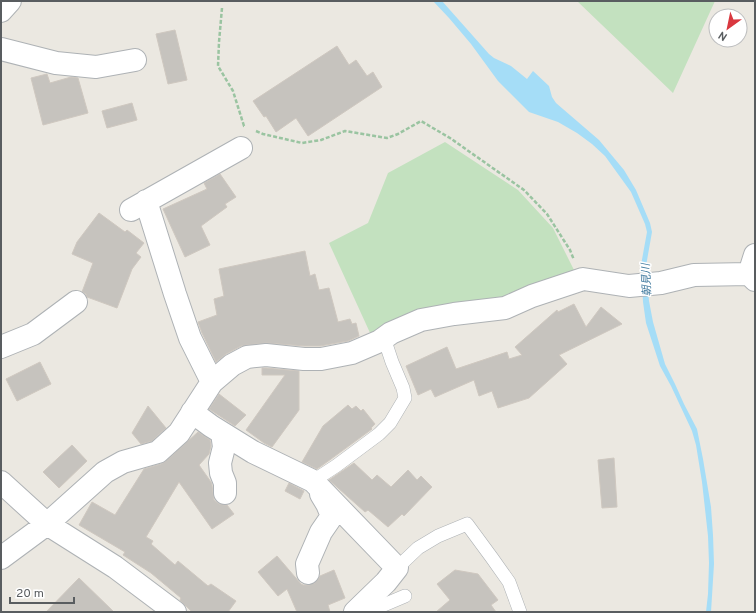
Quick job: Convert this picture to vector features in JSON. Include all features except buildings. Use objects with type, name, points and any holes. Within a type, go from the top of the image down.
[{"type":"street","points":[[1,11],[10,1]]},
{"type":"street","points":[[1,49],[56,63],[96,66],[135,60]]},
{"type":"street","points":[[212,382],[190,338],[175,294],[139,206],[240,148]]},
{"type":"street","points":[[1,558],[48,524],[105,472],[123,462],[158,452],[179,433],[212,382],[232,365],[248,356],[266,354],[304,359],[322,359],[352,353],[380,341],[391,333],[421,320],[454,314],[505,308],[532,296],[583,279],[629,286],[661,283],[694,275],[753,270]]},
{"type":"street","points":[[1,347],[34,334],[76,302]]},
{"type":"street","points":[[192,412],[211,426],[253,452],[313,481],[398,568],[358,610]]},
{"type":"street","points":[[222,433],[224,447],[220,463],[221,473],[225,483],[225,493]]},
{"type":"street","points":[[308,574],[306,564],[321,532],[332,516],[313,481]]},
{"type":"street","points":[[1,482],[48,524],[115,567],[175,612]]},
{"type":"lane","points":[[313,481],[336,466],[390,424],[405,398],[404,388],[392,362],[384,338]]},
{"type":"lane","points":[[398,568],[418,548],[438,536],[467,524],[509,582],[520,612]]},
{"type":"lane","points":[[358,610],[372,610],[405,596]]},
{"type":"path","points":[[222,8],[218,42],[218,66],[233,91],[244,126],[263,134],[302,143],[321,140],[345,130],[388,138],[421,121],[450,138],[524,190],[547,214],[570,250],[583,279]]},
{"type":"green space","points":[[577,1],[715,1],[712,8],[708,8],[708,16],[673,93]]},
{"type":"green space","points":[[445,142],[518,190],[553,228],[575,272],[495,304],[371,335],[329,243],[368,223],[388,173]]},
{"type":"water","name":"朝見川","points":[[433,1],[442,1],[494,58],[511,66],[527,79],[533,71],[549,86],[552,97],[556,103],[599,140],[624,170],[636,190],[650,223],[652,232],[646,266],[649,301],[653,322],[665,364],[697,429],[703,459],[711,507],[713,535],[714,564],[711,612],[706,612],[709,563],[708,536],[696,445],[692,431],[660,366],[646,323],[641,265],[647,232],[631,192],[605,156],[592,144],[558,122],[529,112],[498,81],[471,44]]}]
